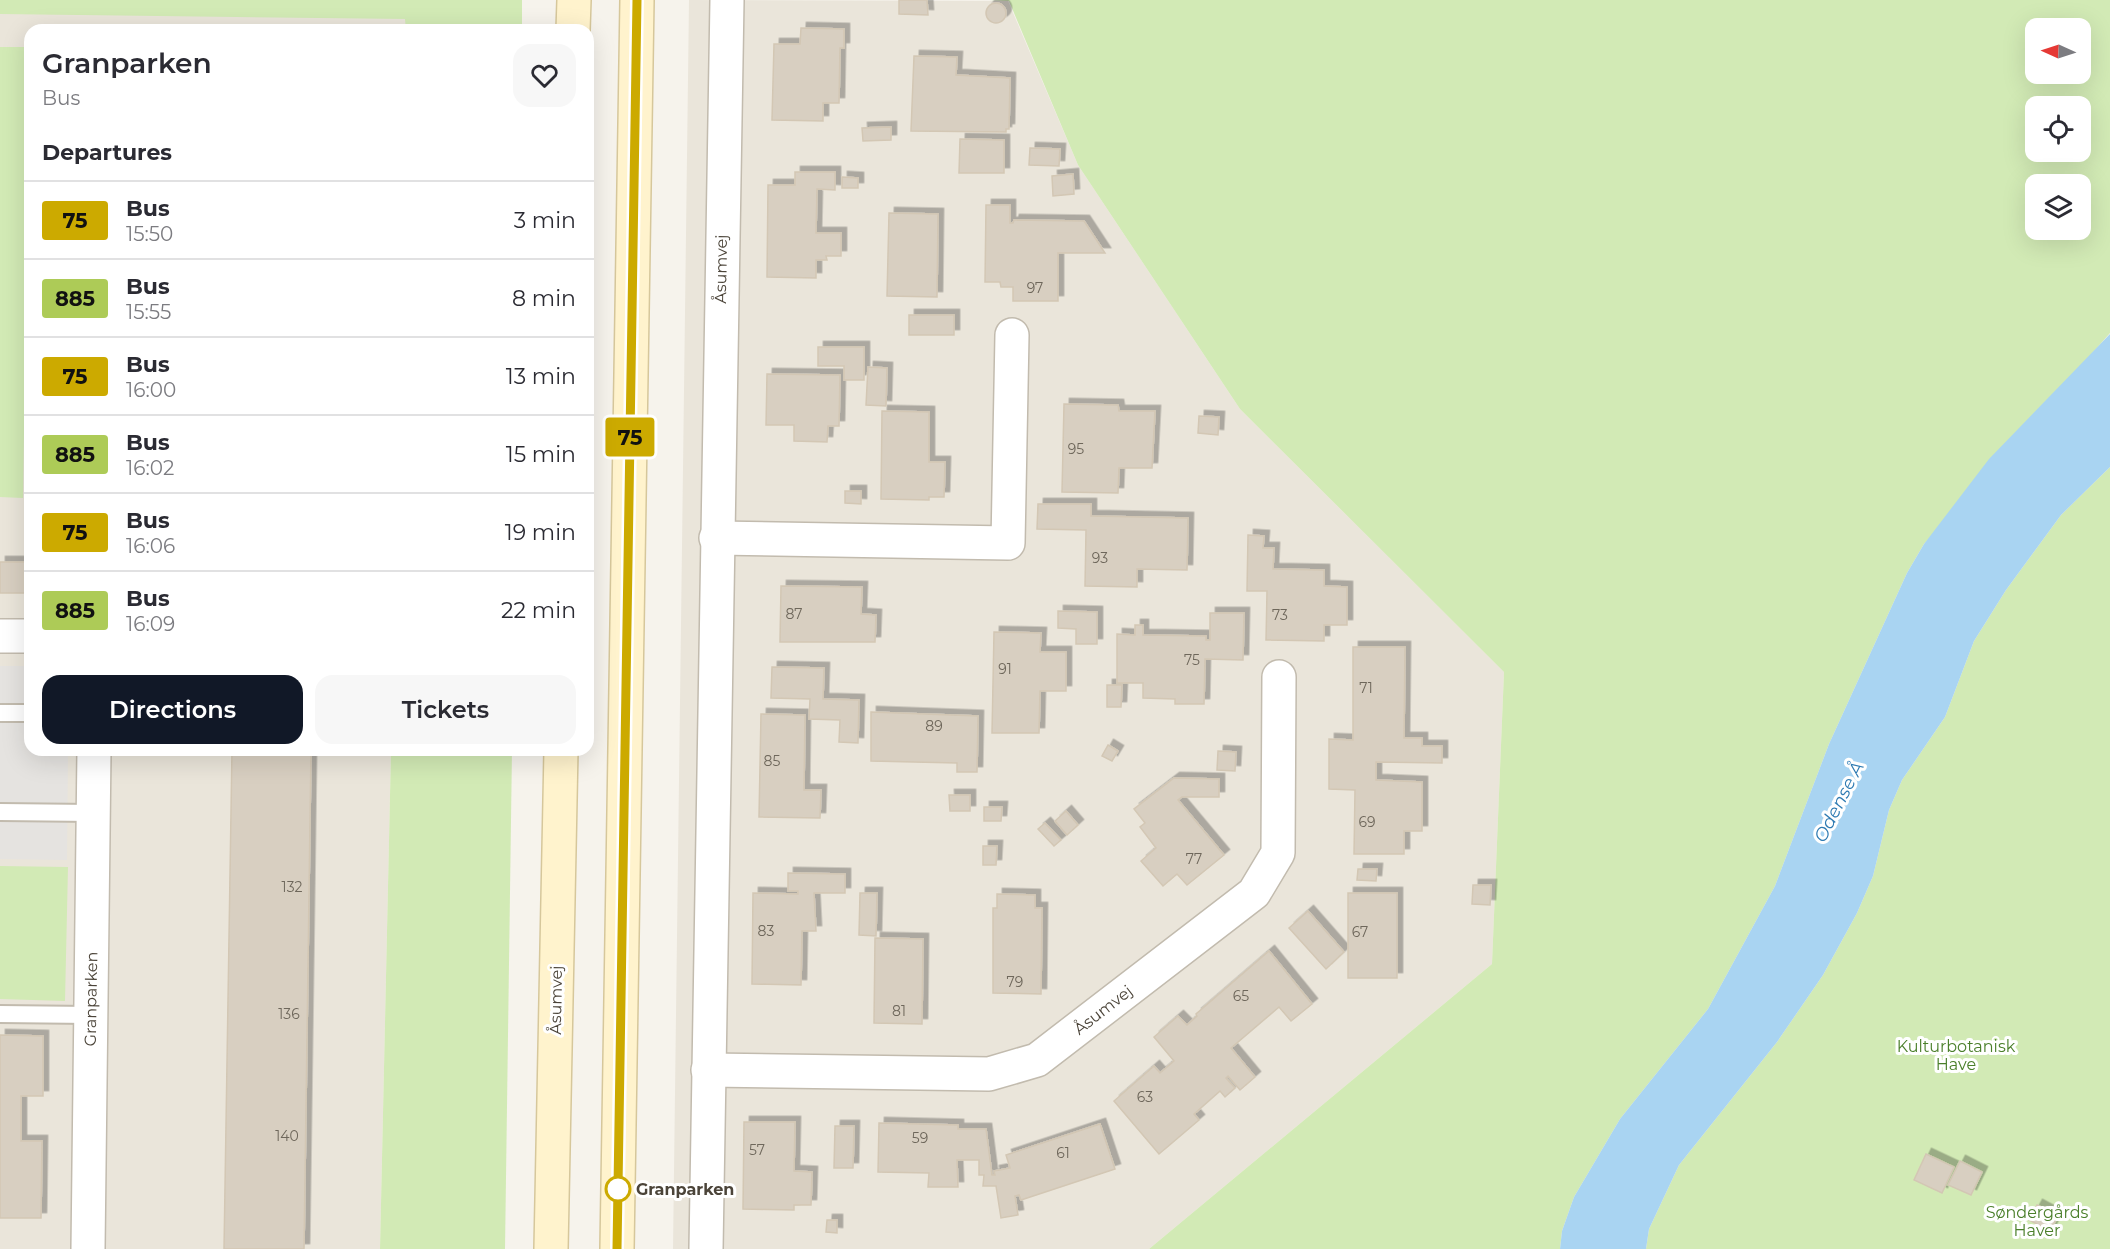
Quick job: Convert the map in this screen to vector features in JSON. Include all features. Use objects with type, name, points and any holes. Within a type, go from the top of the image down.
[{"type":"street","points":[[573,0],[573,24]]},
{"type":"street","points":[[617,1249],[637,0]]},
{"type":"street","name":"Åsumvej","points":[[706,1249],[716,538],[727,0]]},
{"type":"street","points":[[716,538],[1008,543],[1012,335]]},
{"type":"street","points":[[0,636],[24,636]]},
{"type":"street","name":"Åsumvej","points":[[708,1070],[989,1074],[1037,1060],[1254,893],[1278,853],[1279,677]]},
{"type":"street","name":"Granparken","points":[[87,1249],[94,756]]},
{"type":"street","name":"Åsumvej","points":[[551,1249],[561,756]]},
{"type":"lane","points":[[0,713],[24,713]]},
{"type":"lane","points":[[0,812],[93,813]]},
{"type":"lane","points":[[0,1014],[90,1015]]},
{"type":"shaded area","points":[[0,0],[406,0],[406,24],[24,24],[24,756],[391,756],[380,1249],[0,1249]]},
{"type":"shaded area","points":[[689,0],[1008,1],[1078,165],[1240,409],[1504,672],[1492,964],[1149,1249],[673,1249]]},
{"type":"shaded area","points":[[0,666],[24,666],[24,756],[68,756],[67,860],[0,859]]},
{"type":"green space","points":[[0,0],[522,0],[522,24],[405,24],[405,19],[0,14]]},
{"type":"green space","points":[[989,0],[2110,0],[2110,333],[1924,544],[1907,573],[1829,744],[1775,886],[1708,1009],[1620,1119],[1574,1197],[1562,1231],[1560,1249],[1149,1249],[1492,964],[1504,672],[1240,409],[1078,165],[1009,1]]},
{"type":"green space","points":[[0,47],[24,47],[23,498],[0,497]]},
{"type":"green space","name":"Kulturbotanisk Have","points":[[2110,467],[2110,1249],[1646,1249],[1649,1229],[1679,1165],[1777,1042],[1823,975],[1857,913],[1873,876],[1889,810],[1902,780],[1945,717],[1974,641],[2006,590],[2061,515]]},
{"type":"green space","points":[[391,756],[512,756],[505,1249],[380,1249]]},
{"type":"green space","points":[[0,866],[68,867],[65,1001],[0,999]]},
{"type":"water","name":"Odense Å","points":[[2110,334],[2110,467],[2061,515],[2006,590],[1974,641],[1945,717],[1902,780],[1889,810],[1873,876],[1857,913],[1823,975],[1777,1042],[1679,1165],[1649,1229],[1646,1249],[1560,1249],[1562,1231],[1574,1197],[1620,1119],[1708,1009],[1775,886],[1829,744],[1907,573],[1924,544],[1989,459]]},
{"type":"building","points":[[899,0],[927,0],[928,15],[899,14]]},
{"type":"building","points":[[996,3],[1003,6],[1006,13],[1003,20],[996,23],[989,20],[986,13],[989,6]]},
{"type":"building","points":[[801,28],[844,29],[844,48],[840,48],[839,103],[823,103],[823,121],[772,120],[774,44],[800,44]]},
{"type":"building","points":[[914,56],[957,57],[956,75],[1010,78],[1009,129],[1006,129],[1006,132],[911,131]]},
{"type":"building","points":[[891,127],[891,140],[863,141],[862,128]]},
{"type":"building","points":[[960,139],[1004,140],[1004,173],[959,173]]},
{"type":"building","points":[[1030,148],[1060,149],[1059,166],[1029,165]]},
{"type":"building","points":[[795,172],[835,172],[835,190],[817,189],[816,233],[841,233],[841,256],[826,256],[827,260],[816,260],[816,278],[767,277],[768,185],[795,185]]},
{"type":"building","points":[[1073,174],[1074,194],[1053,196],[1052,176]]},
{"type":"building","points":[[842,177],[858,178],[858,188],[842,188]]},
{"type":"building","points":[[986,205],[1010,205],[1010,223],[1014,220],[1084,221],[1105,253],[1058,253],[1058,301],[1013,301],[1013,287],[1001,287],[1000,282],[985,282]]},
{"type":"building","points":[[889,213],[938,214],[937,297],[887,296]]},
{"type":"building","points":[[909,315],[954,315],[954,335],[909,335]]},
{"type":"building","points":[[818,347],[864,347],[864,380],[844,380],[844,366],[818,366]]},
{"type":"building","points":[[868,367],[887,368],[886,406],[866,405]]},
{"type":"building","points":[[767,374],[840,375],[839,426],[828,426],[827,442],[794,441],[794,425],[766,425]]},
{"type":"building","points":[[1064,404],[1118,405],[1119,411],[1155,411],[1152,468],[1119,468],[1118,493],[1062,492]]},
{"type":"building","points":[[882,411],[929,412],[929,462],[945,462],[944,497],[929,497],[929,500],[881,499]]},
{"type":"building","points":[[1199,416],[1219,417],[1218,435],[1198,433]]},
{"type":"building","points":[[845,491],[861,491],[861,504],[845,503]]},
{"type":"building","points":[[1038,504],[1091,504],[1091,516],[1188,518],[1187,570],[1137,569],[1137,587],[1085,586],[1086,530],[1037,529]]},
{"type":"building","points":[[1248,535],[1264,536],[1263,548],[1274,548],[1273,569],[1324,570],[1324,586],[1347,587],[1347,625],[1324,625],[1324,641],[1266,640],[1267,591],[1247,591]]},
{"type":"building","points":[[0,562],[24,562],[24,593],[0,593]]},
{"type":"building","points":[[781,586],[862,587],[861,614],[876,615],[875,642],[780,642]]},
{"type":"building","points":[[1058,611],[1097,612],[1097,644],[1076,644],[1076,629],[1058,628]]},
{"type":"building","points":[[1210,613],[1244,613],[1243,660],[1205,659],[1204,704],[1175,704],[1175,699],[1143,698],[1143,683],[1117,683],[1117,634],[1135,635],[1135,625],[1143,625],[1143,635],[1206,636],[1206,640],[1210,640]]},
{"type":"building","points":[[994,632],[1041,633],[1040,652],[1066,652],[1066,691],[1040,691],[1039,733],[992,733]]},
{"type":"building","points":[[1353,647],[1405,647],[1404,738],[1422,738],[1422,746],[1442,746],[1442,763],[1376,762],[1376,780],[1422,782],[1422,831],[1404,831],[1404,854],[1354,854],[1355,790],[1329,789],[1329,739],[1353,740]]},
{"type":"building","points":[[772,667],[824,668],[823,699],[859,700],[858,743],[839,742],[840,720],[809,719],[810,699],[771,698]]},
{"type":"building","points":[[1107,685],[1122,685],[1121,707],[1107,707]]},
{"type":"building","points":[[871,712],[978,716],[977,772],[957,772],[957,763],[871,761]]},
{"type":"building","points":[[761,714],[805,715],[804,790],[821,790],[820,818],[759,817]]},
{"type":"building","points":[[1108,745],[1118,751],[1112,761],[1102,756]]},
{"type":"building","points":[[1218,751],[1236,752],[1235,771],[1217,770]]},
{"type":"building","points":[[232,756],[311,756],[304,1249],[224,1249]]},
{"type":"building","points":[[1174,778],[1219,779],[1219,797],[1182,797],[1178,800],[1224,855],[1187,885],[1177,874],[1163,886],[1141,861],[1156,848],[1140,827],[1145,823],[1134,809]]},
{"type":"building","points":[[949,795],[970,795],[970,811],[950,811]]},
{"type":"building","points":[[984,807],[1002,807],[1001,821],[984,821]]},
{"type":"building","points":[[1066,811],[1078,825],[1067,835],[1055,821]]},
{"type":"building","points":[[1045,823],[1061,840],[1054,846],[1038,829]]},
{"type":"building","points":[[983,846],[997,846],[996,865],[983,865]]},
{"type":"building","points":[[1358,869],[1377,869],[1376,881],[1357,880]]},
{"type":"building","points":[[788,873],[845,874],[845,893],[814,893],[816,931],[802,931],[801,985],[752,984],[753,893],[798,894],[798,891],[788,891]]},
{"type":"building","points":[[1473,885],[1491,885],[1490,905],[1472,904]]},
{"type":"building","points":[[860,893],[877,893],[876,936],[859,935]]},
{"type":"building","points":[[1348,893],[1397,893],[1397,978],[1348,978]]},
{"type":"building","points":[[997,894],[1035,895],[1035,908],[1042,908],[1041,994],[993,993],[993,908],[997,908]]},
{"type":"building","points":[[1308,911],[1344,952],[1326,969],[1289,928]]},
{"type":"building","points":[[875,938],[923,939],[922,1024],[874,1023]]},
{"type":"building","points":[[1269,951],[1312,1004],[1291,1021],[1279,1007],[1231,1048],[1255,1077],[1240,1090],[1228,1076],[1226,1078],[1235,1088],[1225,1097],[1220,1091],[1194,1114],[1199,1120],[1159,1154],[1114,1101],[1154,1066],[1160,1073],[1174,1061],[1154,1037],[1178,1016],[1187,1025],[1197,1016],[1196,1014]]},
{"type":"building","points":[[0,1035],[43,1036],[43,1096],[21,1096],[21,1141],[42,1141],[41,1218],[0,1218]]},
{"type":"building","points":[[744,1122],[795,1122],[794,1171],[812,1172],[811,1205],[794,1205],[794,1210],[743,1209]]},
{"type":"building","points":[[879,1123],[958,1125],[958,1129],[986,1129],[992,1175],[995,1175],[994,1171],[1010,1168],[1006,1155],[1100,1124],[1115,1169],[1021,1200],[1019,1195],[1015,1196],[1018,1215],[1001,1218],[996,1186],[983,1186],[984,1175],[979,1175],[979,1160],[957,1160],[958,1187],[928,1187],[929,1173],[878,1172]]},
{"type":"building","points":[[835,1126],[854,1126],[853,1168],[834,1168]]},
{"type":"building","points":[[1926,1154],[1954,1167],[1942,1193],[1914,1180]]},
{"type":"building","points":[[1960,1161],[1982,1172],[1971,1195],[1948,1185]]},
{"type":"building","points":[[2037,1205],[2058,1216],[2050,1231],[2029,1220]]},
{"type":"building","points":[[827,1220],[837,1220],[837,1233],[826,1232]]},
{"type":"bus line","name":"75","points":[[617,1249],[637,0]]},
{"type":"place","name":"Granparken","points":[[618,1189]]},
{"type":"park label","name":"Søndergårds Haver","points":[[2037,1221]]}]
